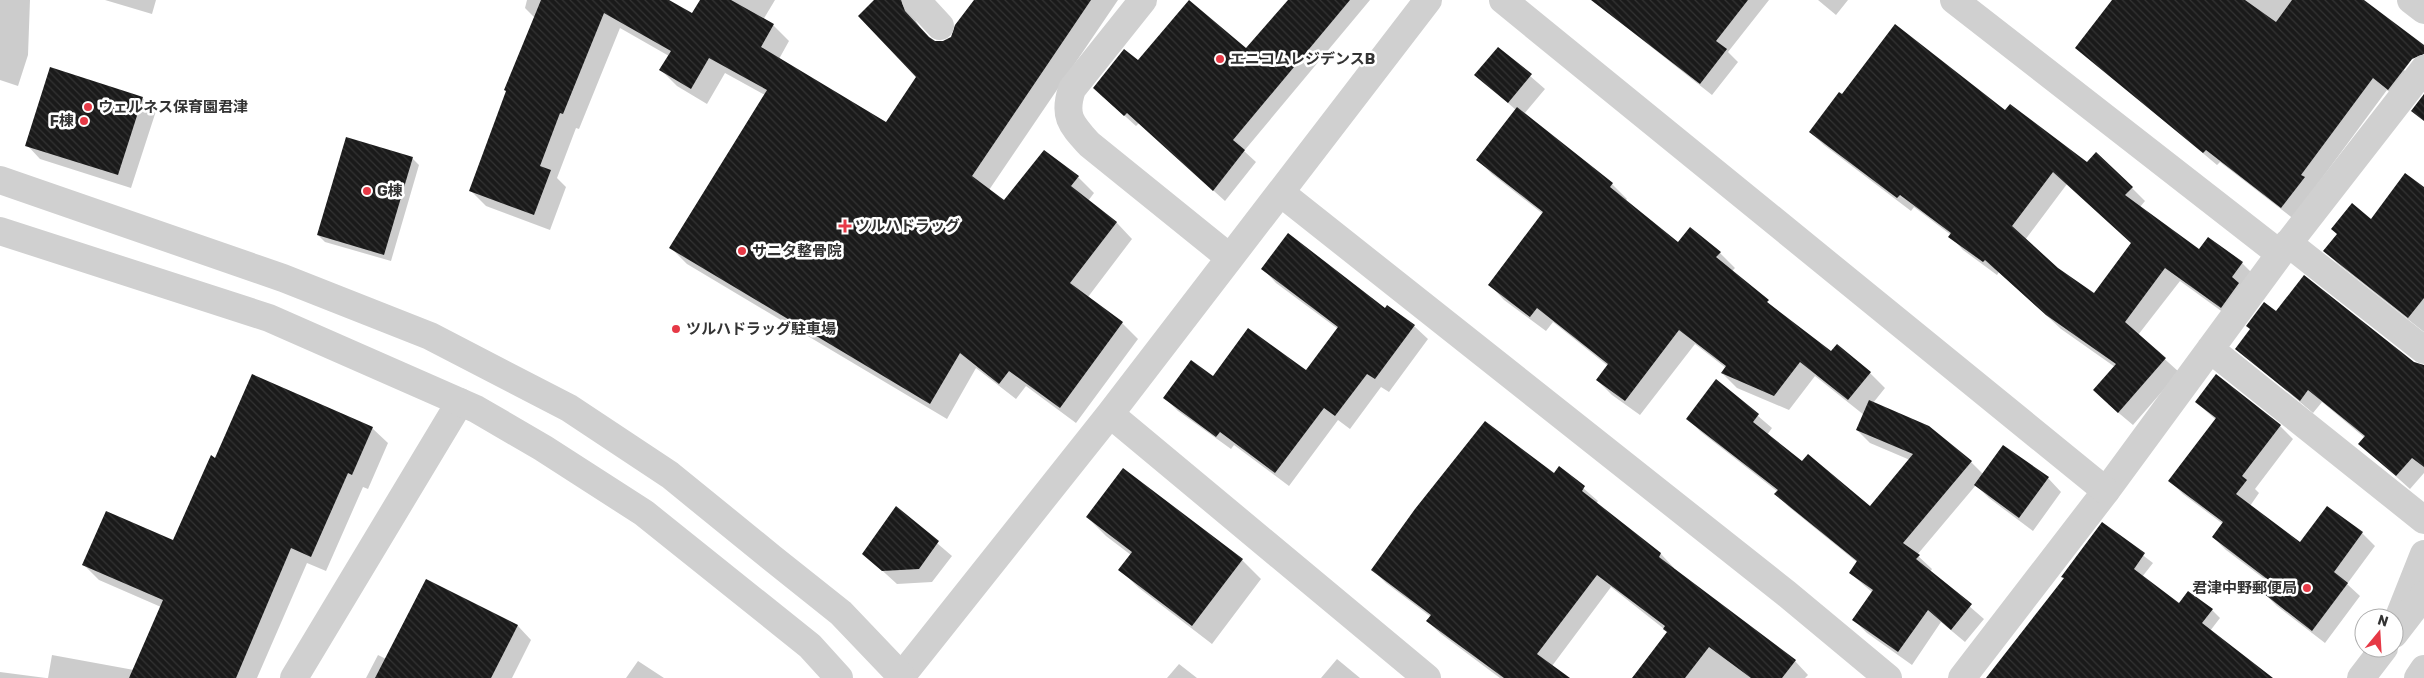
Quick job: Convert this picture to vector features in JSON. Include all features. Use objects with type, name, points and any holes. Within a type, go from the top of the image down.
[{"type":"street","points":[[916,0],[940,26]]},
{"type":"street","points":[[1142,0],[1072,89],[1068,100],[1068,115],[1073,126],[1089,144],[1230,258]]},
{"type":"street","points":[[0,180],[283,278],[430,336],[569,408],[670,475],[841,613],[901,678],[1110,414],[1428,0]]},
{"type":"street","points":[[1503,0],[2106,491]]},
{"type":"street","points":[[1954,0],[2284,248],[2424,350]]},
{"type":"street","points":[[2411,0],[2424,10]]},
{"type":"street","points":[[1962,678],[2106,491],[2284,248],[2424,69]]},
{"type":"street","points":[[1281,193],[1786,594],[1888,678]]},
{"type":"street","points":[[0,231],[269,318],[460,402],[543,448],[644,513],[810,646],[839,678]]},
{"type":"street","points":[[2210,349],[2424,520]]},
{"type":"street","points":[[294,678],[460,402]]},
{"type":"street","points":[[1110,414],[1427,678]]},
{"type":"street","points":[[2403,608],[2424,554]]},
{"type":"street","points":[[2404,621],[2424,595]]},
{"type":"street","points":[[2361,678],[2376,658]]},
{"type":"building","points":[[541,0],[669,0],[692,13],[700,0],[731,0],[774,24],[761,47],[886,122],[916,77],[858,16],[874,0],[901,0],[905,11],[929,37],[935,41],[943,41],[951,37],[955,25],[974,0],[1091,0],[972,176],[1004,200],[1044,150],[1079,176],[1071,186],[1117,222],[1070,283],[1123,322],[1060,408],[1009,371],[999,384],[960,353],[930,404],[669,248],[767,90],[709,58],[691,89],[659,70],[671,51],[604,13],[563,114],[560,113],[540,166],[551,170],[534,215],[469,191],[506,91],[504,90]]},
{"type":"building","points":[[1189,0],[1246,48],[1288,0],[1350,0],[1233,140],[1245,150],[1213,191],[1127,113],[1124,116],[1093,88],[1124,49],[1138,60]]},
{"type":"building","points":[[1591,0],[1748,0],[1716,41],[1727,49],[1700,84]]},
{"type":"building","points":[[2112,0],[2245,0],[2276,22],[2292,0],[2364,0],[2424,45],[2424,54],[2412,59],[2388,90],[2373,78],[2301,175],[2305,177],[2281,208],[2206,150],[2203,153],[2075,48]]},
{"type":"building","points":[[1895,24],[2005,110],[2010,104],[2087,162],[2096,152],[2133,187],[2125,195],[2199,249],[2208,237],[2243,262],[2232,277],[2239,283],[2221,308],[2165,268],[2125,322],[2166,358],[2118,413],[2093,390],[2116,364],[2046,315],[1985,260],[1983,262],[1948,237],[1951,233],[1900,195],[1897,198],[1809,132],[1839,92],[1842,94]],"holes":[[[2053,172],[2131,243],[2094,293],[2058,268],[2012,226]]]},
{"type":"building","points":[[1498,47],[1532,74],[1508,103],[1474,75]]},
{"type":"building","name":"F棟","points":[[50,67],[143,97],[118,175],[25,146]]},
{"type":"building","points":[[2424,94],[2424,121],[2411,111]]},
{"type":"building","points":[[1517,107],[1613,183],[1610,187],[1678,242],[1690,227],[1721,252],[1716,257],[1769,300],[1767,302],[1831,351],[1837,344],[1871,372],[1848,400],[1800,362],[1774,396],[1721,373],[1726,366],[1679,330],[1625,401],[1596,380],[1608,364],[1537,308],[1530,317],[1488,285],[1543,212],[1476,160]]},
{"type":"building","name":"G棟","points":[[346,137],[413,157],[384,255],[317,235]]},
{"type":"building","points":[[2405,173],[2424,187],[2424,298],[2408,318],[2323,251],[2337,234],[2331,229],[2352,203],[2371,219]]},
{"type":"building","points":[[1288,233],[1385,308],[1387,305],[1415,325],[1375,379],[1367,374],[1335,416],[1324,408],[1275,473],[1220,432],[1216,437],[1163,398],[1191,360],[1213,376],[1248,328],[1306,370],[1338,327],[1261,269]]},
{"type":"building","points":[[2304,275],[2414,362],[2424,365],[2424,467],[2412,458],[2396,476],[2358,444],[2365,436],[2308,390],[2300,401],[2235,349],[2250,329],[2246,326],[2264,302],[2276,311]]},
{"type":"building","points":[[252,374],[373,427],[352,475],[348,473],[311,557],[291,548],[236,678],[129,678],[163,600],[82,565],[106,511],[173,540],[211,455],[215,458]]},
{"type":"building","points":[[2216,374],[2281,425],[2242,476],[2247,480],[2236,494],[2300,542],[2327,506],[2363,532],[2334,572],[2348,583],[2312,631],[2263,593],[2271,582],[2212,537],[2223,522],[2168,481],[2216,418],[2195,402]]},
{"type":"building","points":[[1716,379],[1759,414],[1753,422],[1802,461],[1808,454],[1870,506],[1913,454],[1856,430],[1869,400],[1929,426],[1972,461],[1903,543],[1920,555],[1916,559],[1972,604],[1951,630],[1928,610],[1898,652],[1852,620],[1873,590],[1849,573],[1857,561],[1774,494],[1778,490],[1686,419]]},
{"type":"building","points":[[1485,421],[1554,473],[1559,466],[1585,486],[1582,491],[1661,553],[1659,557],[1796,660],[1782,678],[1751,678],[1709,647],[1685,678],[1632,678],[1667,632],[1663,629],[1665,626],[1597,575],[1537,654],[1570,678],[1504,678],[1426,621],[1431,615],[1371,570],[1415,509]]},
{"type":"building","points":[[2003,445],[2049,477],[2019,518],[1974,485]]},
{"type":"building","points":[[1123,468],[1243,559],[1192,626],[1118,570],[1132,552],[1086,517]]},
{"type":"building","points":[[896,506],[939,541],[919,569],[882,571],[862,554]]},
{"type":"building","points":[[2102,522],[2145,553],[2134,569],[2179,603],[2188,591],[2213,609],[2202,623],[2273,678],[1986,678],[2064,578],[2061,577]]},
{"type":"building","points":[[426,579],[518,625],[491,678],[375,678]]},
{"type":"place","name":"エニコムレジデンスB","points":[[1220,59]]},
{"type":"place","name":"ウェルネス保育園君津","points":[[88,107]]},
{"type":"place","name":"F棟","points":[[84,121]]},
{"type":"place","name":"G棟","points":[[367,191]]},
{"type":"place","name":"ツルハドラッグ","points":[[845,226]]},
{"type":"place","name":"サニタ整骨院","points":[[742,251]]},
{"type":"place","name":"ツルハドラッグ駐車場","points":[[676,329]]},
{"type":"place","name":"君津中野郵便局","points":[[2307,588]]}]
